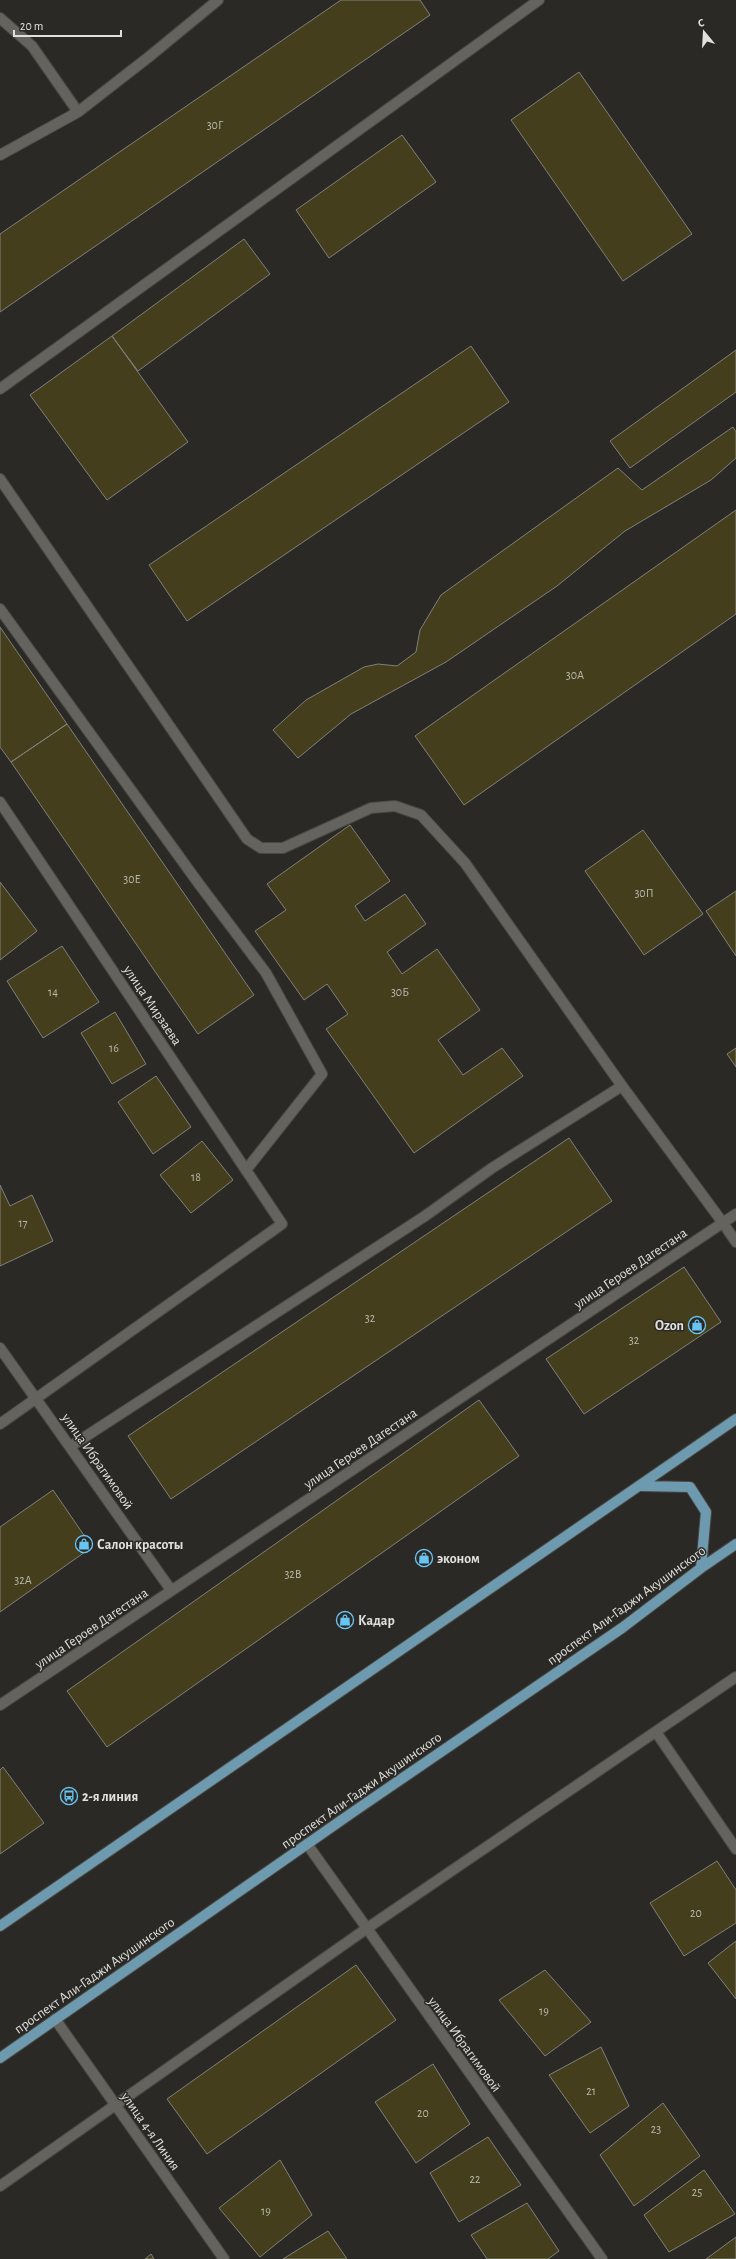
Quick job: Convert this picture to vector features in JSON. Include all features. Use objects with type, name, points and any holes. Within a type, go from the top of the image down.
[{"type":"main road","points":[[0,1926],[736,1420]]},
{"type":"main road","points":[[641,1486],[690,1487],[706,1512],[701,1568]]},
{"type":"main road","name":"проспект Али-Гаджи Акушинского","points":[[0,2058],[307,1844],[622,1628],[701,1568],[736,1544]]},
{"type":"street","points":[[0,155],[78,112],[150,56],[218,0]]},
{"type":"street","points":[[0,389],[539,0]]},
{"type":"street","points":[[0,18],[32,46],[78,112]]},
{"type":"street","points":[[0,479],[247,839],[261,848],[283,848],[371,808],[395,806],[421,815],[465,863],[622,1086],[723,1222],[736,1242]]},
{"type":"street","points":[[0,609],[180,858],[266,973],[322,1074],[246,1170]]},
{"type":"street","name":"улица Мирзаева","points":[[0,802],[282,1224],[37,1398]]},
{"type":"street","points":[[71,1446],[425,1216],[492,1168],[622,1086]]},
{"type":"street","name":"улица Героев Дагестана","points":[[0,1705],[736,1214]]},
{"type":"street","name":"улица Ибрагимовой","points":[[0,1348],[71,1446],[171,1590]]},
{"type":"street","points":[[0,1424],[37,1398]]},
{"type":"street","points":[[0,2186],[366,1929],[736,1677]]},
{"type":"street","points":[[656,1732],[736,1849]]},
{"type":"street","name":"улица Ибрагимовой","points":[[307,1844],[602,2259]]},
{"type":"street","name":"улица 4-я Линия","points":[[55,2019],[224,2259]]},
{"type":"building","points":[[341,0],[420,0],[430,15],[0,312],[0,234]]},
{"type":"building","points":[[579,72],[692,234],[623,281],[511,120]]},
{"type":"building","points":[[402,135],[436,182],[329,258],[296,210]]},
{"type":"building","points":[[244,239],[270,274],[138,371],[112,336]]},
{"type":"building","points":[[112,336],[188,442],[107,500],[30,395]]},
{"type":"building","points":[[471,346],[509,402],[187,621],[149,565]]},
{"type":"building","points":[[736,350],[736,392],[630,468],[610,441]]},
{"type":"building","points":[[733,427],[736,432],[736,458],[711,480],[625,531],[557,586],[446,662],[351,714],[298,758],[273,730],[306,700],[364,667],[378,664],[397,666],[416,652],[420,630],[441,595],[618,468],[642,490]]},
{"type":"building","points":[[736,510],[736,614],[464,805],[415,736]]},
{"type":"building","points":[[0,627],[67,724],[11,762],[0,747]]},
{"type":"building","points":[[67,724],[254,995],[198,1034],[11,762]]},
{"type":"building","points":[[350,825],[390,881],[355,906],[365,921],[405,894],[426,924],[387,952],[402,974],[437,949],[480,1010],[438,1040],[463,1075],[502,1048],[523,1076],[414,1153],[326,1029],[348,1014],[327,984],[304,1000],[255,931],[286,910],[267,884]]},
{"type":"building","points":[[643,830],[703,914],[644,955],[585,871]]},
{"type":"building","points":[[0,882],[37,931],[0,960]]},
{"type":"building","points":[[736,891],[736,956],[706,911]]},
{"type":"building","points":[[62,946],[99,1002],[43,1038],[7,981]]},
{"type":"building","points":[[115,1012],[146,1064],[112,1084],[81,1033]]},
{"type":"building","points":[[736,1048],[736,1067],[727,1054]]},
{"type":"building","points":[[156,1076],[191,1127],[153,1154],[118,1102]]},
{"type":"building","points":[[569,1138],[612,1201],[171,1499],[128,1436]]},
{"type":"building","points":[[202,1141],[233,1180],[191,1213],[160,1175]]},
{"type":"building","points":[[0,1185],[10,1206],[32,1195],[53,1241],[0,1266]]},
{"type":"building","points":[[684,1267],[721,1322],[584,1414],[546,1359]]},
{"type":"building","points":[[479,1400],[519,1456],[107,1747],[67,1691]]},
{"type":"building","points":[[53,1490],[92,1547],[0,1612],[0,1527]]},
{"type":"building","points":[[3,1767],[44,1823],[0,1854],[0,1770]]},
{"type":"building","points":[[717,1861],[736,1890],[736,1923],[684,1956],[650,1903]]},
{"type":"building","points":[[736,1941],[736,1999],[708,1963]]},
{"type":"building","points":[[356,1965],[396,2020],[207,2154],[167,2099]]},
{"type":"building","points":[[545,1970],[591,2022],[545,2056],[499,2000]]},
{"type":"building","points":[[601,2047],[629,2106],[590,2133],[549,2075]]},
{"type":"building","points":[[433,2064],[470,2124],[416,2163],[375,2102]]},
{"type":"building","points":[[663,2103],[700,2156],[634,2206],[600,2155]]},
{"type":"building","points":[[488,2137],[521,2185],[459,2222],[430,2173]]},
{"type":"building","points":[[280,2160],[312,2215],[260,2257],[219,2208]]},
{"type":"building","points":[[704,2170],[735,2214],[669,2252],[644,2215]]},
{"type":"building","points":[[527,2203],[559,2251],[548,2259],[487,2259],[471,2235]]},
{"type":"building","points":[[328,2231],[347,2259],[283,2259]]},
{"type":"building","points":[[736,2237],[736,2259],[706,2259]]},
{"type":"building","points":[[151,2254],[154,2259],[145,2259]]},
{"type":"place","name":"Ozon","points":[[697,1325]]},
{"type":"place","name":"Салон красоты","points":[[84,1544]]},
{"type":"place","name":"эконом","points":[[424,1558]]},
{"type":"place","name":"Кадар","points":[[345,1620]]},
{"type":"place","name":"2-я линия","points":[[69,1796]]}]
